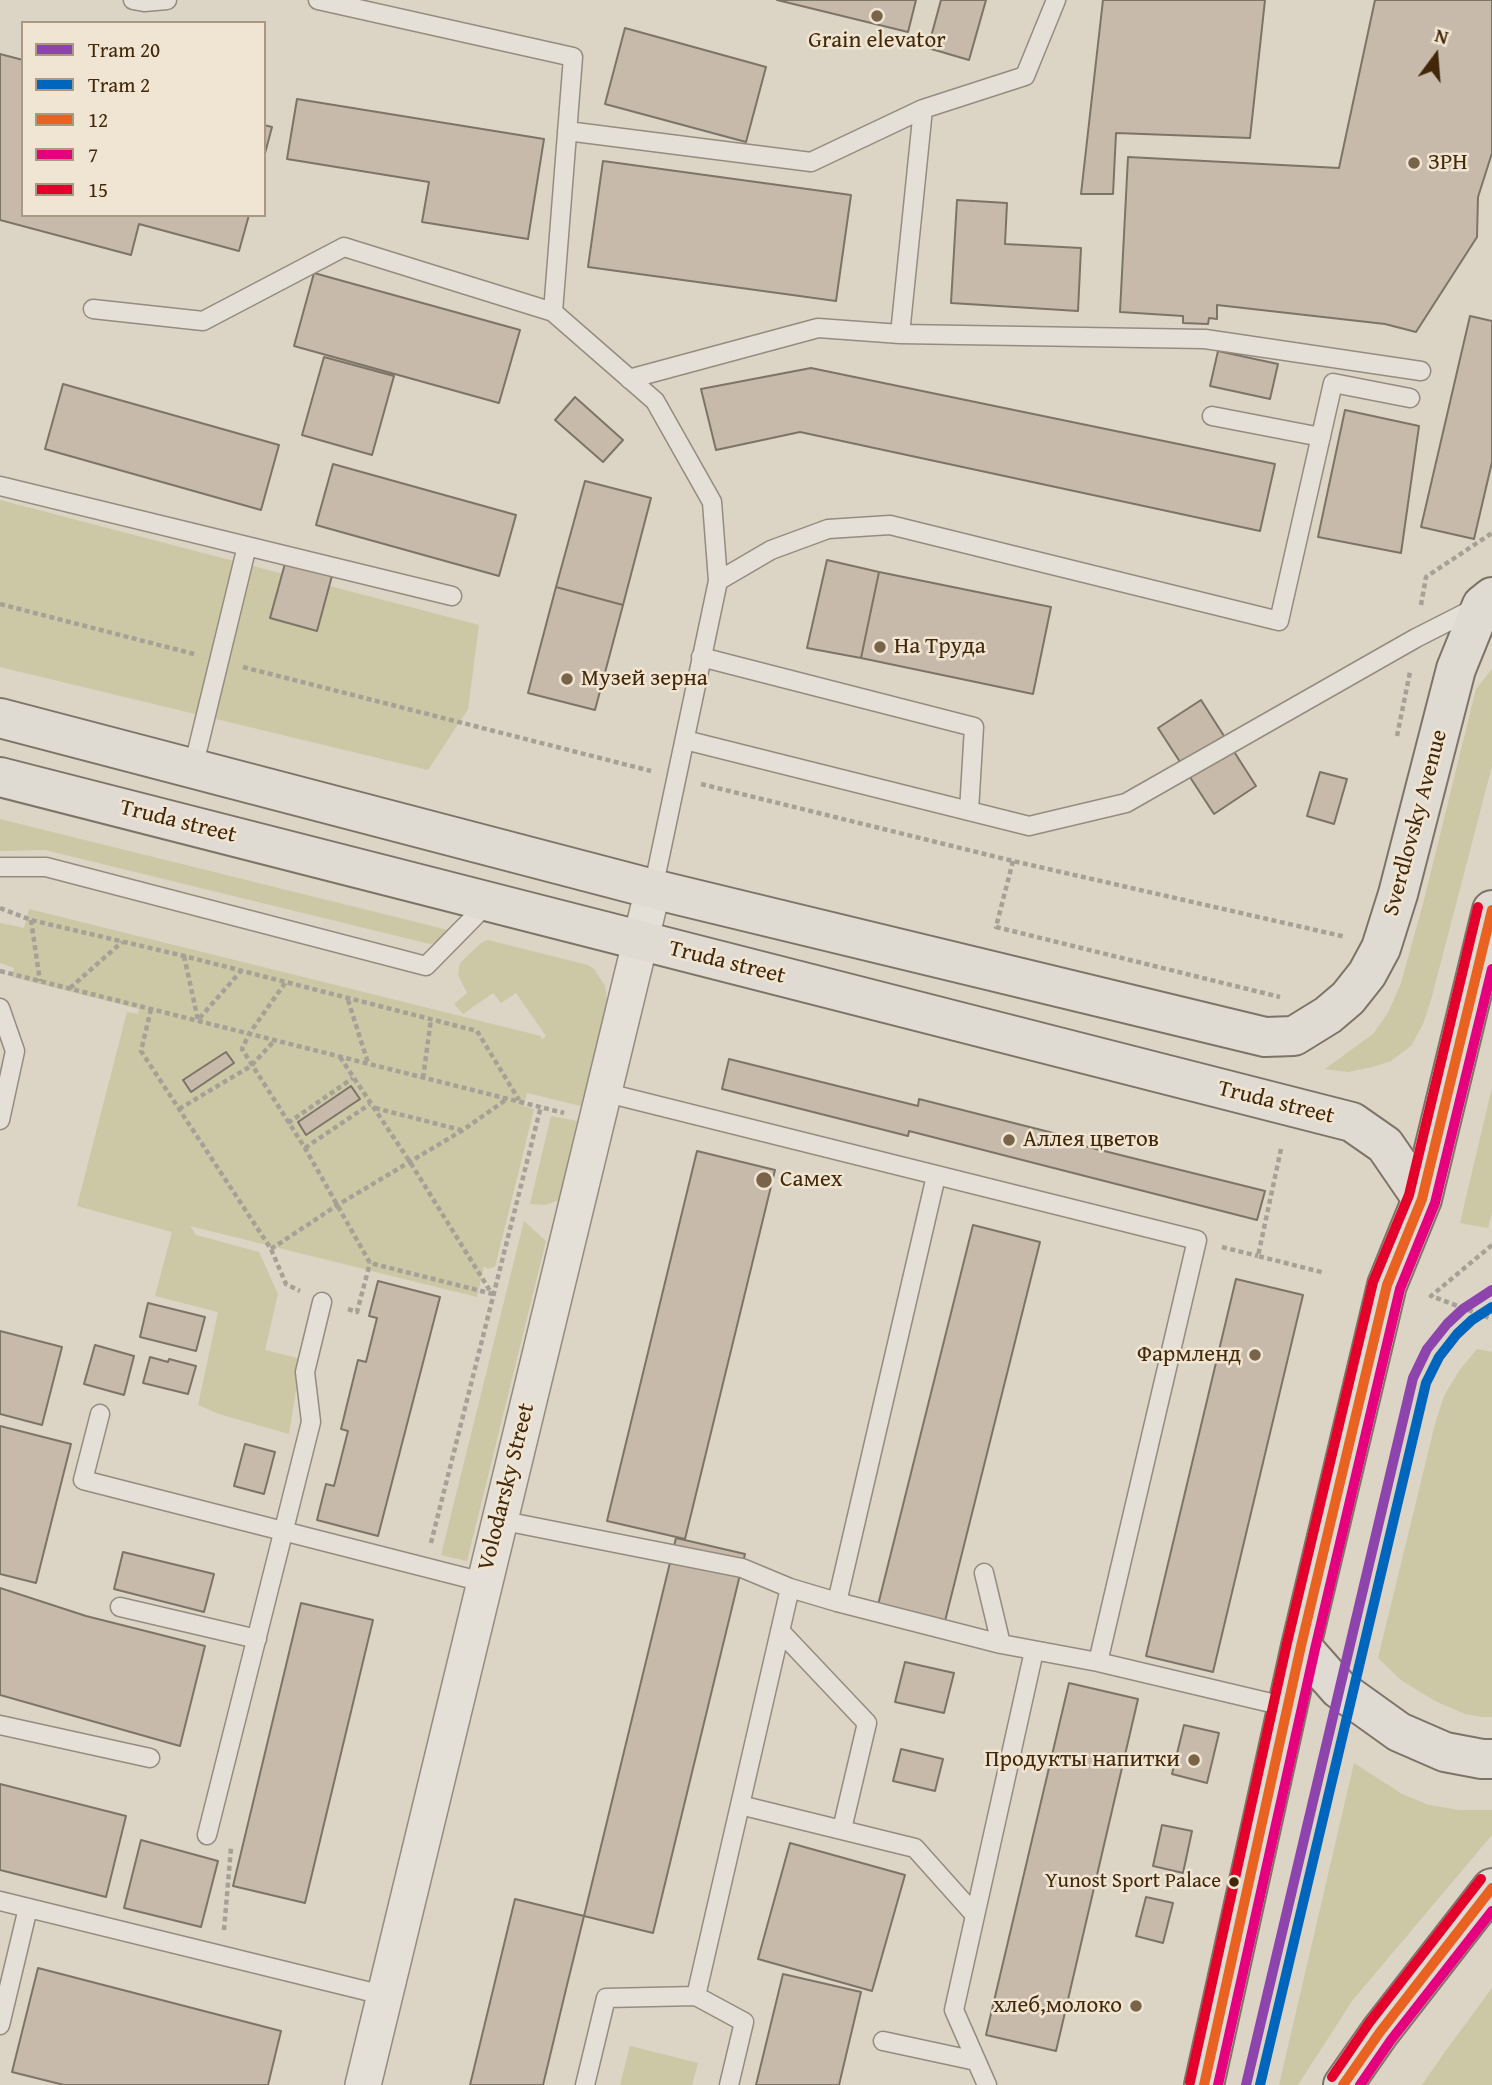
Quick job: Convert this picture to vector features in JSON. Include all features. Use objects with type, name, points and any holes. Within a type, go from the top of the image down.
[{"type":"main road","name":"Sverdlovsky Avenue","points":[[1299,1012],[1328,1015],[1348,998],[1367,974],[1381,948],[1398,894],[1456,669],[1487,601]]},
{"type":"main road","points":[[0,718],[653,889],[1265,1037],[1294,1036],[1299,1012]]},
{"type":"main road","name":"Truda street","points":[[0,777],[1352,1122],[1385,1145],[1422,1199]]},
{"type":"main road","points":[[1204,2085],[1301,1646],[1387,1285],[1422,1199],[1492,911]]},
{"type":"main road","points":[[1301,1646],[1339,1689],[1399,1732],[1446,1752],[1492,1759]]},
{"type":"main road","points":[[1343,2085],[1380,2032],[1492,1888]]},
{"type":"street","name":"Volodarsky Street","points":[[363,2085],[653,889]]},
{"type":"lane","points":[[140,1],[167,0]]},
{"type":"lane","points":[[318,0],[573,57],[553,312]]},
{"type":"lane","points":[[567,131],[811,162],[923,109],[1025,76],[1056,0]]},
{"type":"lane","points":[[900,334],[923,109]]},
{"type":"lane","points":[[93,309],[203,321],[344,247],[553,312],[655,401],[712,502],[718,581],[653,889]]},
{"type":"lane","points":[[629,379],[818,328],[900,334],[1205,340],[1422,370]]},
{"type":"lane","points":[[718,581],[771,550],[828,529],[890,525],[1279,621],[1333,383],[1410,398]]},
{"type":"lane","points":[[1212,416],[1321,437]]},
{"type":"lane","points":[[0,486],[452,596]]},
{"type":"lane","points":[[192,768],[247,546]]},
{"type":"lane","points":[[685,740],[1029,826],[1126,803],[1416,638],[1487,601]]},
{"type":"lane","points":[[701,657],[974,727],[969,811]]},
{"type":"lane","points":[[0,867],[46,867],[426,966],[489,901]]},
{"type":"lane","points":[[0,1008],[15,1051],[0,1119]]},
{"type":"lane","points":[[600,1105],[936,1176],[1197,1240],[1098,1662]]},
{"type":"lane","points":[[838,1602],[936,1176]]},
{"type":"lane","points":[[207,1835],[311,1422],[305,1372],[322,1302]]},
{"type":"lane","points":[[100,1414],[83,1480],[483,1582]]},
{"type":"lane","points":[[499,1520],[742,1568],[790,1588],[1001,1644],[1098,1662],[1288,1707]]},
{"type":"lane","points":[[984,1573],[1001,1644]]},
{"type":"lane","points":[[696,1996],[790,1588]]},
{"type":"lane","points":[[120,1607],[257,1639]]},
{"type":"lane","points":[[780,1631],[867,1723],[842,1829]]},
{"type":"lane","points":[[987,2085],[954,2010],[1034,1651]]},
{"type":"lane","points":[[0,1725],[150,1758]]},
{"type":"lane","points":[[740,1805],[915,1848],[974,1914]]},
{"type":"lane","points":[[0,1901],[383,1995]]},
{"type":"lane","points":[[0,2025],[28,1908]]},
{"type":"lane","points":[[585,2085],[606,1998],[696,1996],[744,2022],[729,2085]]},
{"type":"lane","points":[[883,2041],[976,2061]]},
{"type":"path","points":[[0,604],[677,778],[1013,861],[1347,937],[1344,949]]},
{"type":"path","points":[[1013,861],[996,927],[1278,997],[1299,1012]]},
{"type":"path","points":[[0,908],[31,920],[477,1031],[519,1101]]},
{"type":"path","points":[[31,920],[40,981]]},
{"type":"path","points":[[70,988],[123,942]]},
{"type":"path","points":[[184,956],[198,1020]]},
{"type":"path","points":[[0,971],[565,1114],[600,1105]]},
{"type":"path","points":[[198,1020],[240,972]]},
{"type":"path","points":[[285,983],[242,1049],[304,1148],[370,1263],[493,1294]]},
{"type":"path","points":[[348,999],[368,1063]]},
{"type":"path","points":[[151,1009],[141,1051],[271,1249],[286,1284]]},
{"type":"path","points":[[423,1078],[431,1020]]},
{"type":"path","points":[[179,1109],[251,1066],[275,1040]]},
{"type":"path","points":[[339,1056],[493,1294]]},
{"type":"path","points":[[288,1122],[353,1078]]},
{"type":"path","points":[[271,1249],[336,1206],[463,1130],[507,1098]]},
{"type":"path","points":[[304,1148],[372,1106],[463,1130]]},
{"type":"path","points":[[424,1568],[541,1106]]},
{"type":"path","points":[[1258,1256],[1281,1149]]},
{"type":"path","points":[[1197,1240],[1325,1273]]},
{"type":"path","points":[[1492,1245],[1431,1296],[1492,1319]]},
{"type":"path","points":[[207,1835],[231,1844],[222,1955]]},
{"type":"shaded area","points":[[0,500],[479,625],[468,709],[428,770],[0,667]]},
{"type":"shaded area","points":[[1492,669],[1492,766],[1423,1024],[1411,1046],[1391,1061],[1348,1072],[1325,1069],[1373,1034],[1388,1013],[1401,983],[1476,689]]},
{"type":"shaded area","points":[[0,819],[448,930],[438,943],[430,944],[45,850],[0,851]]},
{"type":"shaded area","points":[[29,909],[541,1036],[541,1039],[546,1036],[516,993],[501,1003],[493,993],[463,1014],[454,1004],[467,993],[458,975],[460,963],[481,943],[488,940],[588,965],[594,969],[605,986],[607,1001],[581,1106],[527,1093],[524,1106],[534,1109],[495,1267],[487,1269],[484,1266],[477,1297],[190,1226],[196,1235],[259,1252],[278,1294],[265,1350],[301,1359],[289,1434],[219,1414],[198,1405],[218,1312],[155,1296],[172,1232],[77,1206],[127,1012],[138,1014],[139,1009],[12,977],[14,968],[0,963],[0,923],[24,928]]},
{"type":"shaded area","points":[[1492,1087],[1492,1213],[1488,1228],[1460,1223]]},
{"type":"shaded area","points":[[551,1116],[577,1121],[559,1200],[545,1205],[530,1204]]},
{"type":"shaded area","points":[[524,1221],[546,1241],[467,1561],[441,1555]]},
{"type":"shaded area","points":[[1477,1349],[1492,1352],[1492,1717],[1465,1714],[1435,1701],[1401,1680],[1378,1658],[1435,1424],[1444,1396]]},
{"type":"shaded area","points":[[1354,1763],[1402,1794],[1429,1805],[1459,1810],[1492,1810],[1492,1835],[1352,2001],[1298,2085],[1279,2085]]},
{"type":"shaded area","points":[[1492,1988],[1492,2085],[1422,2085],[1442,2056]]},
{"type":"shaded area","points":[[630,2046],[698,2063],[692,2085],[620,2085]]},
{"type":"building","name":"Grain elevator","points":[[777,0],[916,0],[908,32]]},
{"type":"building","points":[[941,0],[986,0],[969,60],[928,48]]},
{"type":"building","points":[[1103,0],[1265,0],[1250,138],[1116,133],[1113,194],[1081,194]]},
{"type":"building","name":"ЗРН","points":[[1375,0],[1492,0],[1492,153],[1478,197],[1477,237],[1416,332],[1385,324],[1217,305],[1217,319],[1209,318],[1208,324],[1183,323],[1183,316],[1120,312],[1128,157],[1339,168]]},
{"type":"building","points":[[625,28],[766,67],[746,142],[605,104]]},
{"type":"building","points":[[0,54],[21,59],[21,217],[248,217],[239,251],[139,224],[131,255],[0,220]]},
{"type":"building","points":[[297,99],[544,139],[528,239],[422,222],[429,182],[287,159]]},
{"type":"building","points":[[266,126],[272,127],[266,150]]},
{"type":"building","points":[[603,161],[851,195],[836,301],[588,267]]},
{"type":"building","points":[[957,200],[1007,203],[1005,244],[1081,248],[1078,311],[951,303]]},
{"type":"building","points":[[314,273],[520,330],[499,403],[294,346]]},
{"type":"building","points":[[1470,316],[1492,321],[1492,462],[1474,539],[1421,527]]},
{"type":"building","points":[[1218,351],[1278,364],[1270,399],[1210,386]]},
{"type":"building","points":[[324,357],[394,376],[372,455],[302,435]]},
{"type":"building","points":[[811,368],[1275,464],[1260,531],[800,432],[716,450],[701,389]]},
{"type":"building","points":[[63,384],[279,445],[261,510],[45,449]]},
{"type":"building","points":[[575,397],[623,440],[603,462],[555,420]]},
{"type":"building","points":[[1345,410],[1419,426],[1401,553],[1318,537]]},
{"type":"building","points":[[333,464],[516,515],[499,576],[316,525]]},
{"type":"building","points":[[585,481],[651,498],[623,605],[556,587]]},
{"type":"building","points":[[286,560],[333,572],[317,631],[270,618]]},
{"type":"building","points":[[827,560],[879,572],[861,658],[807,648]]},
{"type":"building","points":[[879,572],[1051,607],[1033,694],[861,658]]},
{"type":"building","points":[[556,587],[623,605],[595,710],[528,693]]},
{"type":"building","points":[[1201,700],[1256,786],[1214,814],[1158,728]]},
{"type":"building","points":[[1320,772],[1347,779],[1334,824],[1307,816]]},
{"type":"building","points":[[226,1052],[234,1063],[191,1092],[183,1080]]},
{"type":"building","name":"Аллея цветов","points":[[729,1059],[918,1106],[919,1099],[1073,1138],[1072,1143],[1265,1191],[1257,1220],[909,1131],[908,1136],[722,1089]]},
{"type":"building","points":[[351,1086],[360,1099],[306,1135],[298,1122]]},
{"type":"building","points":[[697,1151],[775,1170],[685,1539],[607,1521]]},
{"type":"building","points":[[973,1225],[1040,1242],[945,1621],[878,1605]]},
{"type":"building","points":[[1236,1279],[1303,1295],[1213,1672],[1146,1656]]},
{"type":"building","points":[[378,1281],[440,1297],[378,1536],[317,1520],[326,1484],[334,1486],[348,1431],[341,1429],[358,1360],[366,1362],[377,1318],[369,1316]]},
{"type":"building","points":[[148,1303],[205,1317],[196,1351],[140,1337]]},
{"type":"building","points":[[0,1331],[62,1347],[42,1425],[0,1414]]},
{"type":"building","points":[[95,1345],[134,1356],[124,1395],[84,1384]]},
{"type":"building","points":[[150,1357],[196,1366],[188,1394],[143,1383]]},
{"type":"building","points":[[0,1426],[71,1444],[36,1583],[0,1574]]},
{"type":"building","points":[[245,1444],[275,1452],[264,1494],[234,1486]]},
{"type":"building","points":[[676,1538],[745,1554],[653,1933],[584,1916]]},
{"type":"building","points":[[123,1552],[214,1574],[204,1612],[114,1589]]},
{"type":"building","points":[[0,1588],[86,1616],[205,1646],[180,1746],[0,1695]]},
{"type":"building","points":[[301,1603],[373,1620],[305,1903],[233,1886]]},
{"type":"building","points":[[905,1662],[954,1673],[944,1713],[895,1702]]},
{"type":"building","points":[[1069,1683],[1138,1699],[1056,2051],[986,2035]]},
{"type":"building","points":[[1184,1725],[1219,1733],[1207,1783],[1172,1774]]},
{"type":"building","points":[[901,1749],[943,1759],[935,1791],[893,1781]]},
{"type":"building","points":[[0,1784],[126,1816],[106,1897],[0,1870]]},
{"type":"building","points":[[1162,1825],[1192,1831],[1183,1873],[1153,1866]]},
{"type":"building","points":[[141,1840],[218,1861],[201,1927],[124,1908]]},
{"type":"building","points":[[790,1843],[905,1875],[872,1991],[758,1959]]},
{"type":"building","points":[[1146,1897],[1173,1903],[1163,1943],[1136,1936]]},
{"type":"building","points":[[515,1899],[584,1916],[543,2085],[470,2085]]},
{"type":"building","points":[[38,1968],[281,2031],[268,2085],[64,2085],[12,2072]]},
{"type":"building","points":[[783,1974],[861,1992],[839,2085],[756,2085]]},
{"type":"tram line","name":"20","points":[[1246,2085],[1413,1378],[1427,1349],[1447,1324],[1463,1309],[1492,1290]]},
{"type":"tram line","name":"2","points":[[1260,2085],[1426,1383],[1439,1357],[1457,1334],[1492,1307]]},
{"type":"transit line","name":"15","points":[[1190,2082],[1287,1643],[1373,1282],[1409,1195],[1478,907]]},
{"type":"transit line","name":"12","points":[[1204,2085],[1301,1646],[1387,1285],[1422,1199],[1492,910]]},
{"type":"transit line","name":"7","points":[[1218,2085],[1315,1649],[1400,1289],[1435,1203],[1492,969]]},
{"type":"transit line","name":"15","points":[[1332,2077],[1369,2023],[1481,1879]]},
{"type":"transit line","name":"12","points":[[1343,2085],[1380,2032],[1492,1888]]},
{"type":"transit line","name":"7","points":[[1360,2085],[1391,2040],[1492,1911]]},
{"type":"place","name":"Grain elevator","points":[[877,16]]},
{"type":"place","name":"ЗРН","points":[[1414,163]]},
{"type":"place","name":"На Труда","points":[[880,647]]},
{"type":"place","name":"Музей зерна","points":[[567,679]]},
{"type":"place","name":"Аллея цветов","points":[[1009,1140]]},
{"type":"place","name":"Самех","points":[[764,1180]]},
{"type":"place","name":"Фармленд","points":[[1255,1355]]},
{"type":"place","name":"Продукты напитки","points":[[1194,1760]]},
{"type":"place","name":"Yunost Sport Palace","points":[[1234,1882]]},
{"type":"place","name":"хлеб,молоко","points":[[1136,2006]]}]
